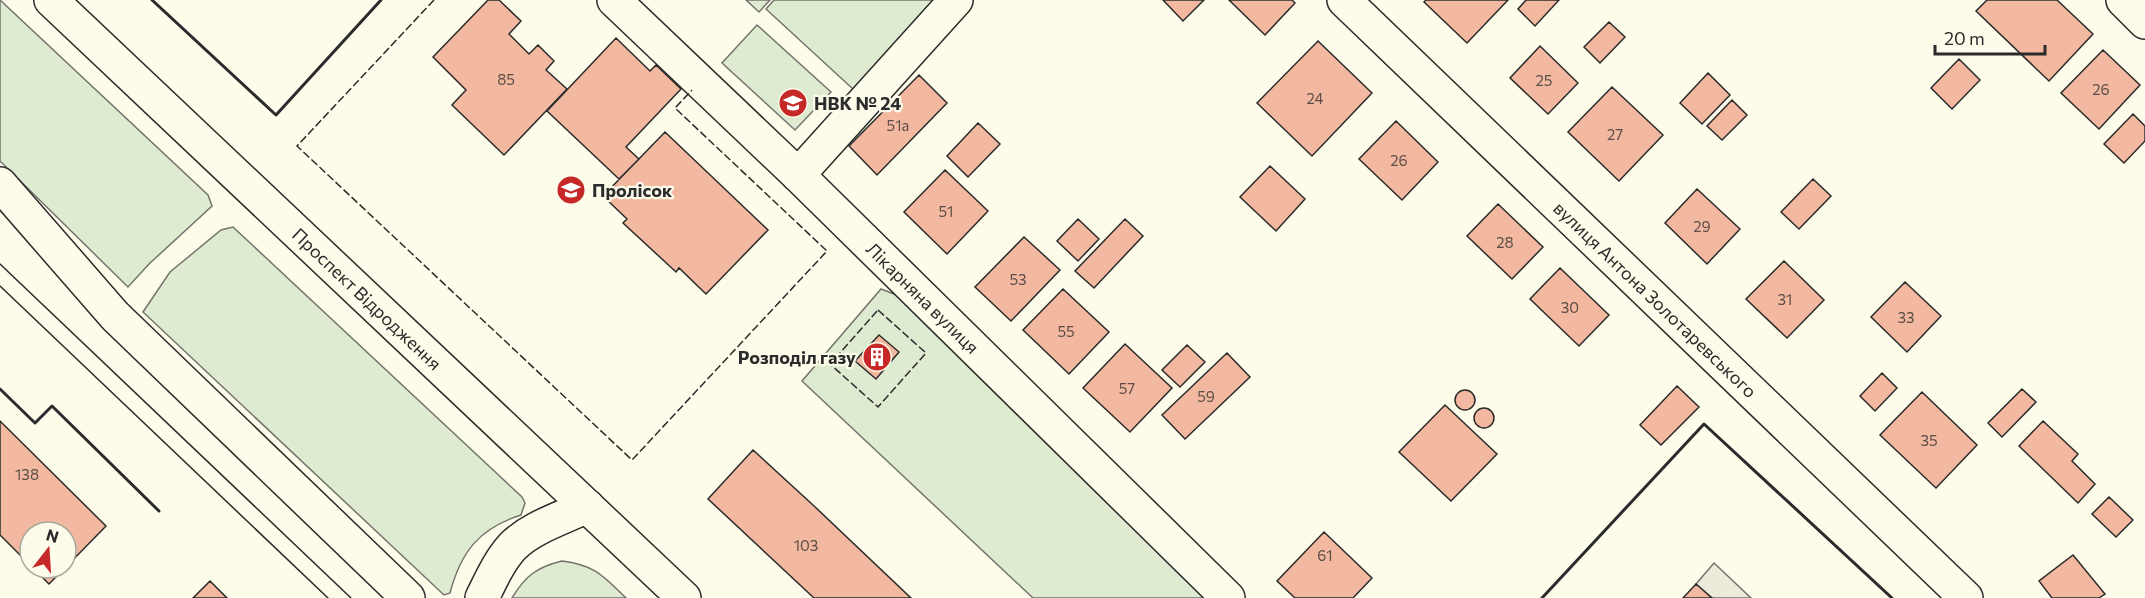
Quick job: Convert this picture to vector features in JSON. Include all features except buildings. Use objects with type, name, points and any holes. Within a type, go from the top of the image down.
[{"type":"street","name":"Проспект Відродження","points":[[51,0],[684,598]]},
{"type":"street","name":"Лікарняна вулиця","points":[[614,0],[798,175],[1228,598]]},
{"type":"street","points":[[798,175],[956,0]]},
{"type":"street","name":"вулиця Антона Золотаревського","points":[[1344,0],[1966,598]]},
{"type":"street","points":[[2123,0],[2145,22]]},
{"type":"street","points":[[0,184],[115,316],[408,598]]},
{"type":"street","points":[[482,598],[498,567],[514,546],[536,530],[587,506]]},
{"type":"green space","points":[[0,0],[208,195],[212,206],[149,264],[128,287],[0,161]]},
{"type":"green space","points":[[746,0],[770,0],[759,12]]},
{"type":"green space","points":[[774,0],[937,0],[854,90],[766,9]]},
{"type":"green space","points":[[757,25],[831,92],[795,130],[722,63]]},
{"type":"green space","points":[[233,227],[522,497],[525,503],[521,515],[483,534],[466,553],[450,593],[444,595],[143,312],[170,272],[221,230]]},
{"type":"green space","points":[[881,289],[907,299],[1210,598],[1033,598],[802,381]]},
{"type":"green space","points":[[562,561],[583,565],[598,573],[626,598],[512,598],[532,574],[545,566]]},
{"type":"shaded area","points":[[1714,563],[1751,598],[1712,598],[1696,584]]},
{"type":"tram line","points":[[0,264],[351,598]]},
{"type":"tram line","points":[[0,286],[328,598]]},
{"type":"fence","points":[[434,0],[297,146],[632,460],[827,251],[675,108],[692,90]]},
{"type":"fence","points":[[878,310],[926,353],[878,407],[830,364],[878,310]]},
{"type":"wall","points":[[152,0],[276,115],[381,0]]},
{"type":"wall","points":[[0,389],[35,423],[52,406],[159,511]]},
{"type":"wall","points":[[1542,598],[1704,424],[1892,598]]},
{"type":"place","name":"НВК № 24","points":[[793,103]]},
{"type":"place","name":"Пролісок","points":[[571,190]]},
{"type":"place","name":"Розподіл газу","points":[[877,357]]}]
